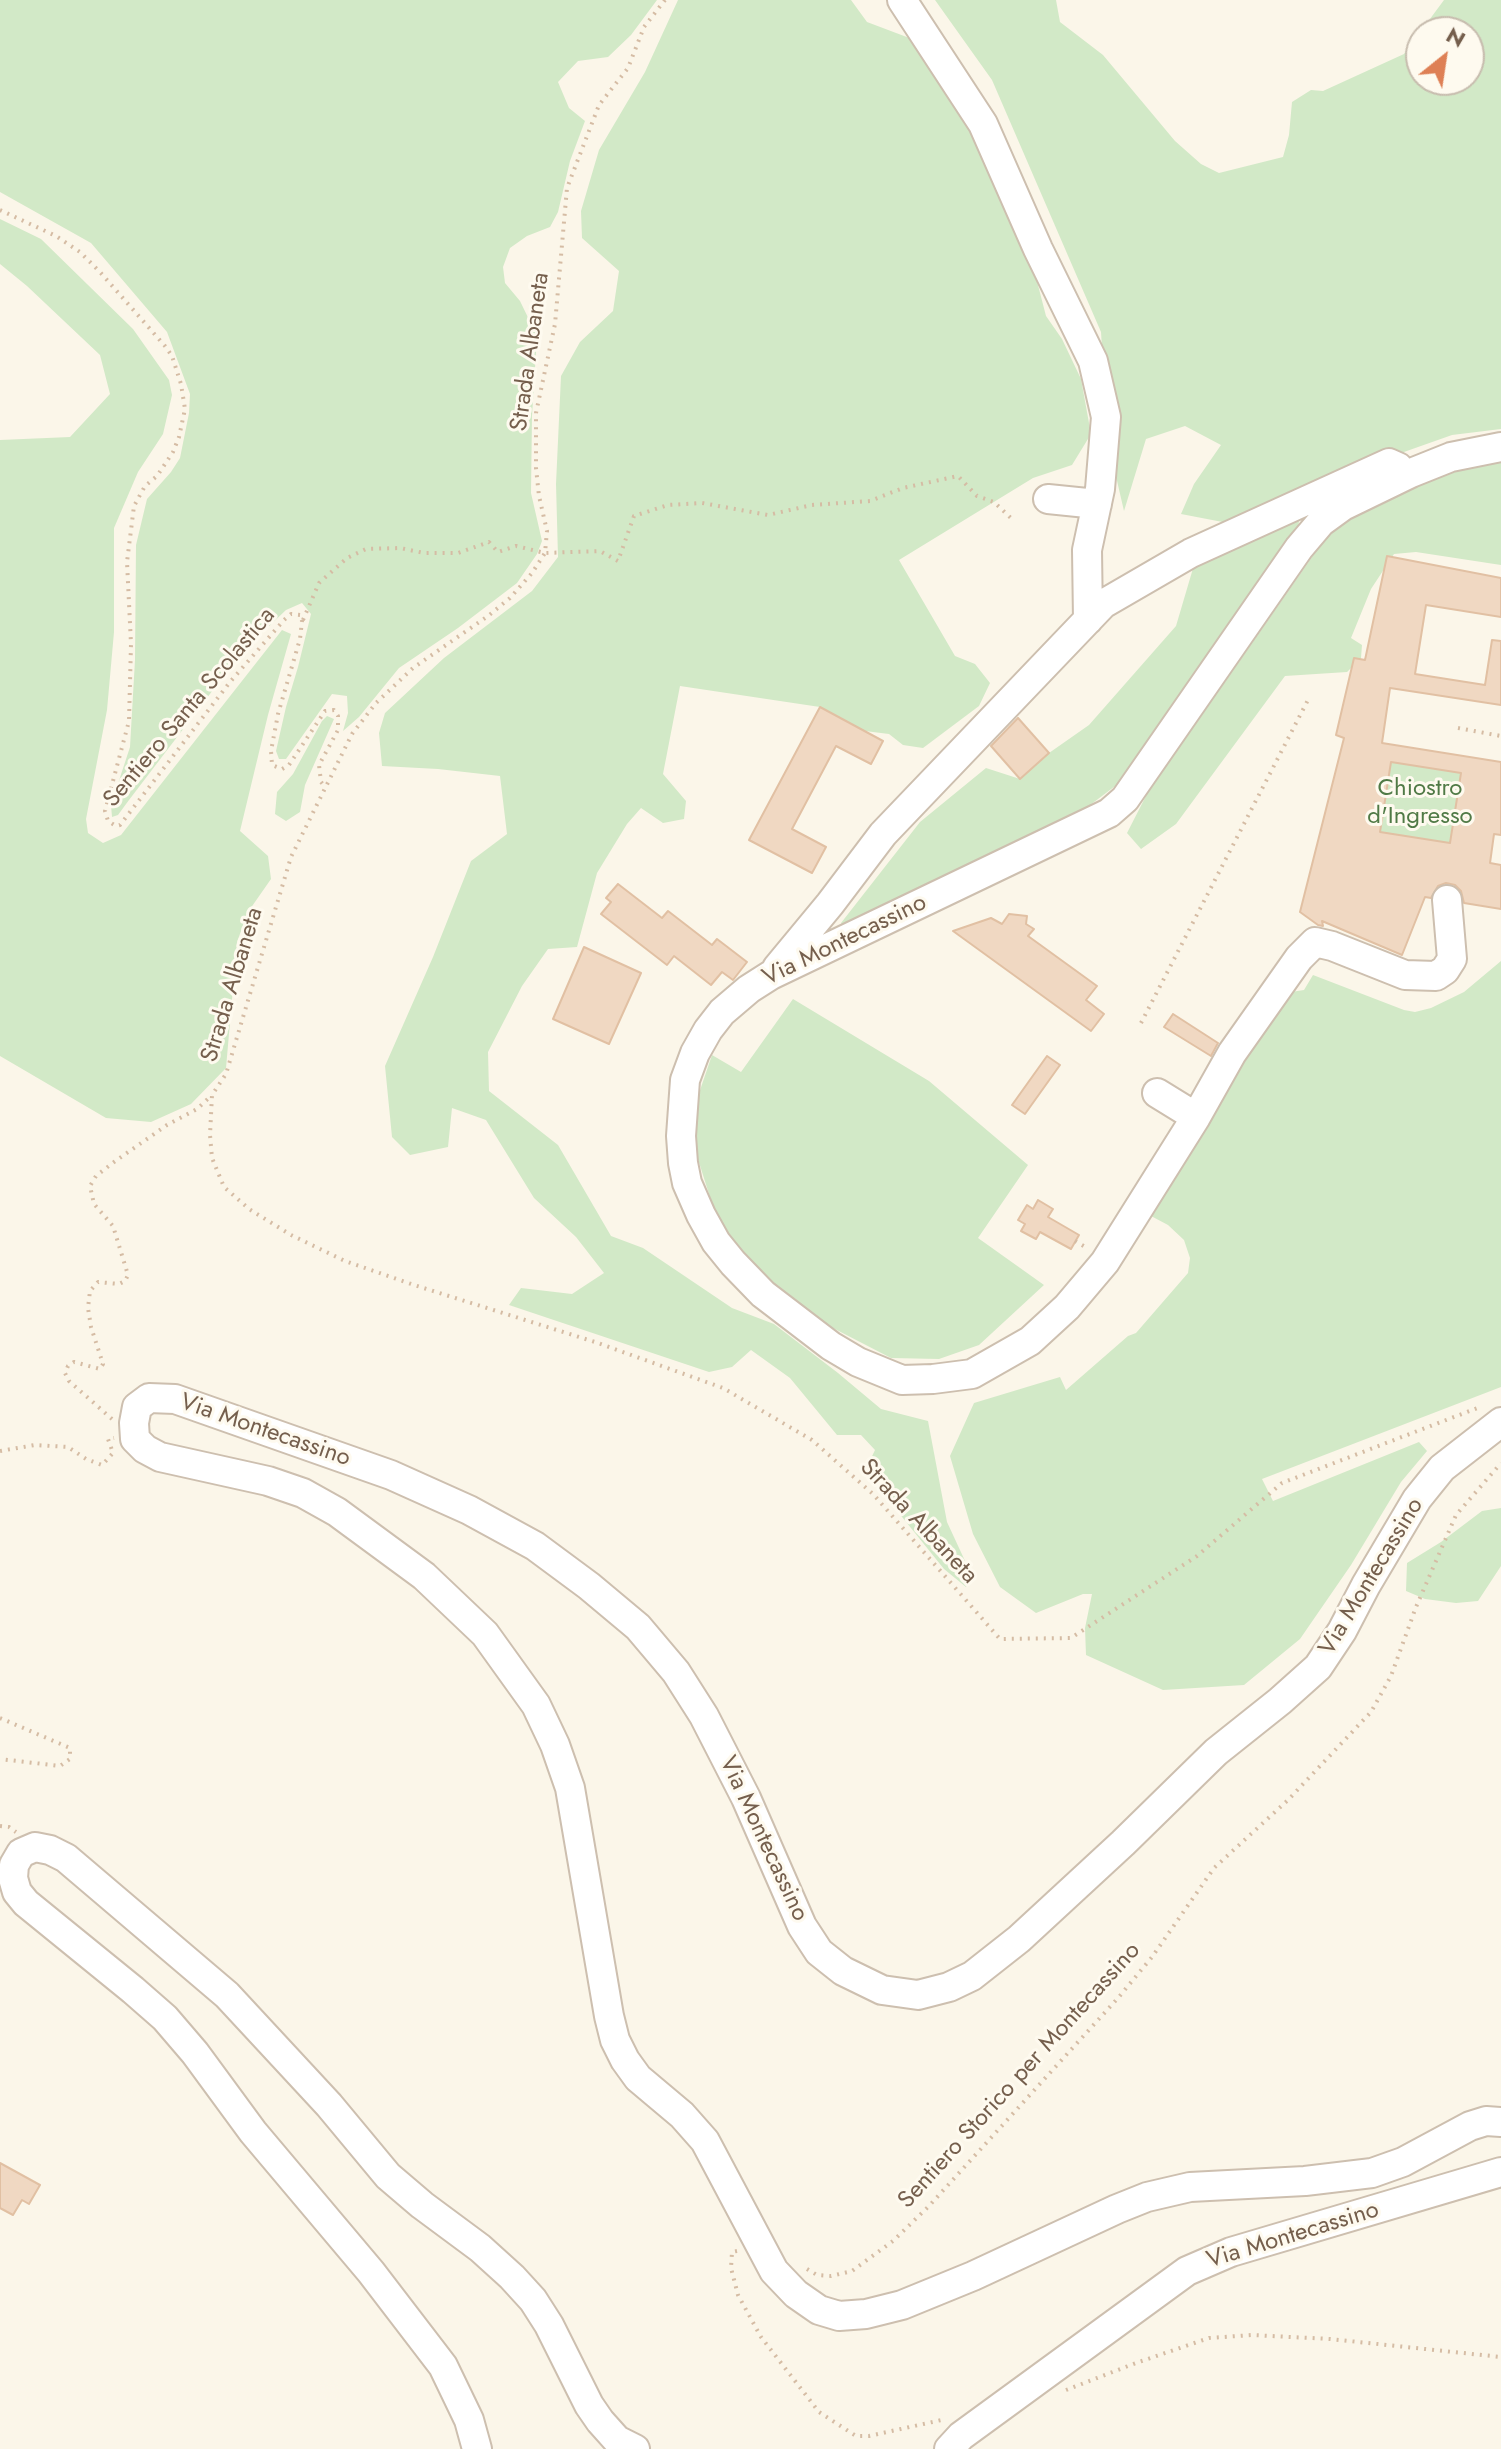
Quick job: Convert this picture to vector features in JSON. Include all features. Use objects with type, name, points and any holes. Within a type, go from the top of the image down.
[{"type":"street","points":[[902,0],[983,124],[1038,249],[1093,361],[1106,417],[1097,504],[1087,550],[1088,620]]},
{"type":"street","name":"Via Montecassino","points":[[1447,900],[1452,959],[1445,970],[1436,976],[1405,975],[1315,942],[1299,958],[1232,1053],[1196,1117],[1105,1262],[1067,1307],[1030,1341],[972,1374],[902,1380],[844,1354],[763,1294],[733,1263],[716,1242],[687,1183],[681,1108],[685,1080],[695,1053],[722,1012],[771,975],[1109,813],[1125,799],[1299,548],[1321,522],[1343,506],[1411,473],[1451,457],[1501,447]]},
{"type":"street","points":[[771,975],[883,834],[1103,604],[1191,553],[1389,463],[1411,473]]},
{"type":"street","points":[[1048,499],[1097,504]]},
{"type":"street","points":[[1157,1093],[1196,1117]]},
{"type":"street","name":"Via Montecassino","points":[[1494,1413],[1417,1499],[1318,1667],[1216,1752],[1019,1939],[972,1976],[949,1987],[918,1995],[882,1990],[843,1971],[819,1952],[802,1926],[746,1798],[718,1743],[676,1672],[638,1627],[535,1546],[469,1510],[391,1475],[175,1399],[149,1398],[137,1407],[126,1422],[135,1439],[160,1457],[268,1481],[303,1493],[337,1512],[424,1576],[485,1634],[536,1705],[555,1745],[570,1788],[615,2040],[638,2078],[682,2115],[705,2141],[774,2271],[796,2294],[819,2310],[839,2316],[866,2314],[902,2305],[1147,2197],[1190,2187],[1305,2181],[1372,2173],[1403,2162],[1470,2126],[1486,2121],[1501,2122]]},
{"type":"street","points":[[477,2449],[469,2420],[443,2366],[371,2272],[253,2132],[195,2053],[165,2018],[26,1903],[17,1892],[13,1878],[14,1865],[21,1853],[35,1847],[66,1858],[227,1995],[329,2105],[388,2176],[480,2248],[533,2300],[589,2405],[617,2440],[635,2449]]},
{"type":"street","name":"Via Montecassino","points":[[949,2449],[961,2436],[1187,2271],[1231,2252],[1501,2172]]},
{"type":"path","name":"Strada Albaneta","points":[[665,0],[644,27],[628,68],[599,105],[567,188],[555,324],[536,413],[536,468],[547,531],[545,553],[510,598],[413,668],[376,703],[352,734],[325,787],[291,857],[226,1074],[212,1095],[212,1158],[224,1187],[249,1209],[291,1235],[345,1261],[595,1342],[723,1388],[812,1440],[873,1494],[1000,1639],[1071,1638],[1197,1556],[1282,1483],[1494,1413]]},
{"type":"path","name":"Sentiero Santa Scolastica","points":[[0,210],[44,230],[80,252],[165,346],[172,356],[181,384],[185,409],[179,437],[157,476],[139,495],[129,534],[129,721],[105,811],[111,824],[120,825],[230,682],[291,614],[299,614],[302,621],[300,639],[278,714],[271,751],[272,765],[282,769],[289,765],[325,711],[334,710],[340,722],[338,730],[319,765],[321,782],[325,787]]},
{"type":"path","points":[[302,621],[319,583],[347,558],[366,549],[400,548],[424,553],[458,553],[489,542],[498,552],[516,546],[545,553],[600,551],[618,561],[634,516],[668,505],[702,503],[768,515],[812,505],[870,501],[903,488],[958,476],[977,496],[994,502],[1013,520]]},
{"type":"path","points":[[1141,1023],[1309,698]]},
{"type":"path","points":[[1458,728],[1501,736]]},
{"type":"path","points":[[0,1451],[35,1445],[68,1447],[102,1465],[113,1453],[108,1439],[120,1437],[126,1422],[111,1419],[69,1381],[65,1373],[74,1362],[100,1369],[103,1364],[88,1308],[90,1291],[98,1282],[119,1284],[128,1275],[113,1226],[94,1204],[90,1186],[96,1176],[114,1162],[167,1125],[197,1109],[212,1095]]},
{"type":"path","name":"Sentiero Storico per Montecassino","points":[[802,2266],[817,2275],[831,2276],[852,2271],[893,2241],[929,2206],[1118,1998],[1152,1957],[1214,1868],[1288,1800],[1371,1712],[1391,1676],[1416,1607],[1456,1515],[1501,1463]]},
{"type":"path","points":[[0,1718],[70,1748],[70,1759],[60,1766],[0,1759]]},
{"type":"path","points":[[743,2250],[732,2252],[731,2268],[738,2295],[761,2337],[819,2412],[856,2436],[869,2436],[947,2418]]},
{"type":"path","points":[[1058,2394],[1209,2338],[1252,2335],[1330,2339],[1501,2357]]},
{"type":"green space","points":[[0,0],[657,0],[631,35],[608,57],[578,61],[558,82],[569,108],[585,121],[570,161],[558,212],[550,227],[527,236],[510,248],[503,267],[505,283],[520,301],[537,336],[531,493],[542,541],[537,554],[517,583],[399,668],[359,717],[343,731],[348,713],[347,696],[332,694],[286,759],[279,759],[276,751],[311,614],[302,603],[286,610],[242,652],[118,815],[112,817],[111,805],[130,747],[135,660],[136,545],[147,499],[180,458],[190,394],[167,332],[91,243],[0,192]]},
{"type":"green space","points":[[678,0],[851,0],[867,22],[912,39],[945,84],[1024,231],[1046,316],[1062,339],[1081,379],[1091,434],[1072,465],[1033,478],[899,560],[955,656],[975,664],[990,683],[979,706],[923,748],[903,745],[889,734],[865,731],[820,707],[680,686],[663,774],[686,801],[684,819],[663,823],[641,808],[627,824],[597,873],[577,947],[548,949],[522,986],[488,1052],[489,1091],[558,1145],[611,1236],[643,1248],[732,1308],[774,1324],[881,1409],[928,1421],[947,1522],[972,1576],[966,1587],[944,1569],[865,1471],[875,1450],[861,1435],[837,1435],[790,1378],[751,1350],[732,1367],[709,1372],[509,1305],[521,1288],[572,1294],[604,1273],[576,1237],[534,1198],[486,1120],[452,1108],[448,1147],[410,1155],[392,1137],[385,1066],[471,861],[507,834],[500,776],[382,766],[379,733],[385,713],[444,658],[532,591],[558,557],[556,484],[561,376],[580,342],[613,311],[619,271],[582,238],[581,211],[599,150],[645,72]]},
{"type":"green space","points":[[935,0],[1056,0],[1060,22],[1103,55],[1175,141],[1201,164],[1219,173],[1283,157],[1292,102],[1311,90],[1323,91],[1405,53],[1405,96],[1485,96],[1485,16],[1432,16],[1444,0],[1501,0],[1501,429],[1452,435],[1339,475],[1233,524],[1181,514],[1194,484],[1221,445],[1185,426],[1146,439],[1124,511],[1108,442],[1101,332],[992,80]]},
{"type":"green space","points":[[0,219],[41,239],[133,329],[169,380],[172,395],[163,434],[138,472],[114,528],[114,632],[107,710],[86,819],[88,833],[103,843],[121,835],[282,630],[291,634],[240,831],[268,856],[271,879],[248,912],[237,942],[226,1068],[191,1104],[151,1122],[106,1118],[0,1056],[0,440],[70,437],[110,394],[100,355],[0,264]]},
{"type":"green space","points":[[1501,459],[1501,565],[1416,552],[1394,554],[1371,589],[1351,638],[1362,645],[1361,658],[1347,672],[1285,676],[1176,824],[1141,849],[1127,833],[1147,794],[1321,544],[1352,514],[1420,482]]},
{"type":"green space","points":[[1299,521],[1297,539],[1127,777],[1077,815],[844,931],[841,923],[920,822],[986,768],[1020,779],[1049,753],[1089,725],[1176,626],[1194,565],[1284,523]]},
{"type":"green space","points":[[327,716],[334,719],[305,785],[300,812],[286,821],[275,814],[277,792],[293,774]]},
{"type":"green space","name":"Chiostro d'Ingresso","points":[[1391,762],[1461,773],[1450,843],[1380,832]]},
{"type":"green space","points":[[1501,961],[1501,1387],[1262,1479],[1273,1501],[1419,1442],[1427,1451],[1401,1482],[1351,1565],[1300,1639],[1244,1685],[1163,1690],[1086,1655],[1085,1628],[1092,1594],[1083,1594],[1036,1613],[1000,1587],[973,1534],[950,1456],[974,1403],[1060,1377],[1066,1390],[1128,1336],[1136,1333],[1188,1273],[1190,1258],[1184,1240],[1168,1225],[1151,1216],[1273,1014],[1291,992],[1304,990],[1313,975],[1415,1012],[1464,992]]},
{"type":"green space","points":[[793,999],[929,1081],[1028,1165],[978,1238],[1044,1285],[979,1345],[939,1359],[891,1358],[798,1310],[734,1245],[715,1213],[697,1156],[697,1099],[712,1055],[741,1072]]},
{"type":"green space","points":[[1501,1508],[1501,1566],[1478,1601],[1456,1603],[1425,1599],[1406,1591],[1407,1563],[1482,1511]]},
{"type":"building","points":[[1387,556],[1501,578],[1501,617],[1426,605],[1415,674],[1485,685],[1492,640],[1501,641],[1501,705],[1390,688],[1382,743],[1501,762],[1501,835],[1494,834],[1490,863],[1501,865],[1501,909],[1464,903],[1461,891],[1455,885],[1446,883],[1438,886],[1431,898],[1425,897],[1402,955],[1322,921],[1323,926],[1318,925],[1300,912],[1344,738],[1336,735],[1354,658],[1365,660]],"holes":[[[1391,762],[1461,773],[1450,843],[1380,832]]]},
{"type":"building","points":[[820,707],[883,741],[871,764],[836,746],[792,829],[826,847],[812,873],[749,840]]},
{"type":"building","points":[[1018,718],[1049,753],[1020,779],[991,746]]},
{"type":"building","points":[[618,884],[662,918],[668,911],[712,945],[717,939],[747,962],[733,980],[722,972],[711,985],[674,956],[667,965],[601,914],[611,902],[606,898]]},
{"type":"building","points":[[1009,914],[1027,916],[1026,924],[1034,929],[1028,936],[1097,986],[1086,1000],[1104,1014],[1091,1031],[953,931],[991,918],[1002,924]]},
{"type":"building","points":[[584,947],[641,973],[609,1044],[553,1019]]},
{"type":"building","points":[[1173,1014],[1218,1043],[1211,1056],[1164,1027]]},
{"type":"building","points":[[1047,1056],[1060,1065],[1025,1114],[1012,1105]]},
{"type":"building","points":[[1038,1200],[1053,1209],[1048,1217],[1079,1235],[1071,1249],[1040,1232],[1036,1239],[1021,1231],[1025,1224],[1018,1220],[1027,1205],[1033,1209]]},
{"type":"building","points":[[0,2163],[40,2185],[29,2204],[22,2200],[13,2215],[0,2208]]}]
